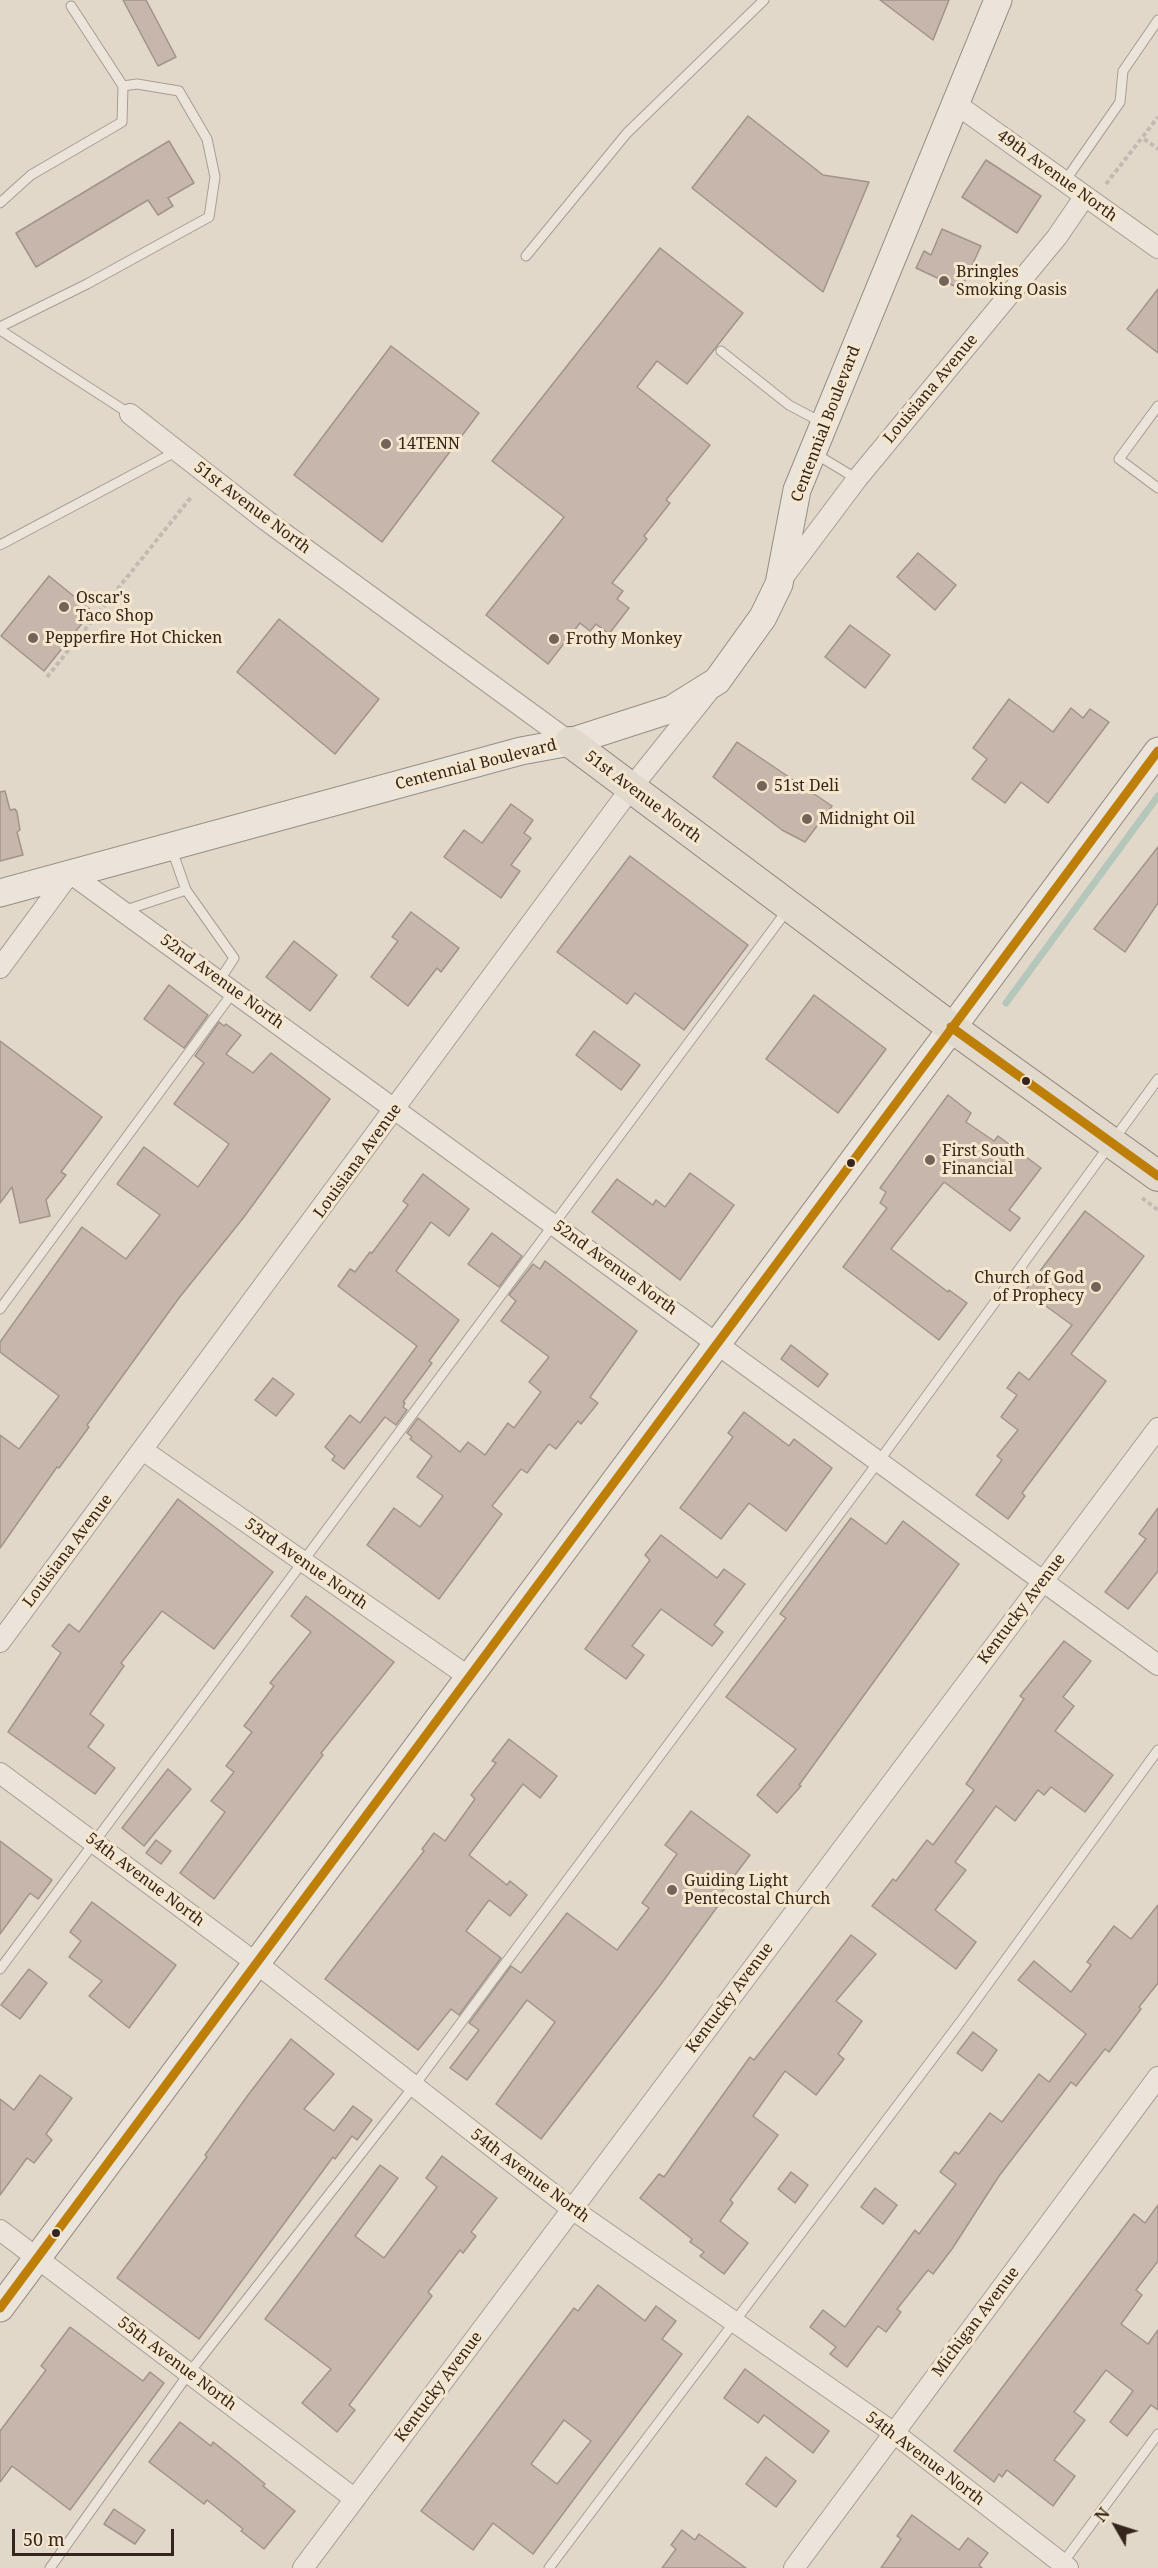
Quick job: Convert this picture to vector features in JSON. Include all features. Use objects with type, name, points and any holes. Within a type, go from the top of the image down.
[{"type":"main road","name":"51st Avenue North","points":[[570,742],[951,1027],[1158,1176]]},
{"type":"street","name":"Centennial Boulevard","points":[[0,893],[70,873],[171,849],[521,751],[570,742],[672,709],[717,681],[763,617],[778,584],[797,490],[998,0]]},
{"type":"street","name":"49th Avenue North","points":[[956,104],[1158,248]]},
{"type":"street","name":"Louisiana Avenue","points":[[778,584],[857,479],[1057,237],[1085,196]]},
{"type":"street","name":"51st Avenue North","points":[[130,414],[267,521],[570,742]]},
{"type":"street","name":"Louisiana Avenue","points":[[0,1642],[144,1451],[631,788],[717,681]]},
{"type":"street","points":[[0,2308],[951,1027],[1158,752]]},
{"type":"street","points":[[0,968],[70,873]]},
{"type":"street","name":"52nd Avenue North","points":[[70,873],[1158,1665]]},
{"type":"street","name":"Kentucky Avenue","points":[[303,2568],[1158,1428]]},
{"type":"street","name":"53rd Avenue North","points":[[144,1451],[468,1677]]},
{"type":"street","name":"54th Avenue North","points":[[0,1773],[256,1963],[572,2209],[894,2433],[1063,2566]]},
{"type":"street","name":"Michigan Avenue","points":[[794,2568],[1158,2077]]},
{"type":"street","name":"55th Avenue North","points":[[0,2230],[355,2499]]},
{"type":"lane","points":[[526,256],[627,134],[764,0]]},
{"type":"lane","points":[[0,203],[31,175],[122,122],[123,86],[71,6]]},
{"type":"lane","points":[[1065,181],[1120,102],[1123,71],[1158,20]]},
{"type":"lane","points":[[123,86],[137,84],[179,91],[207,139],[215,177],[210,217],[0,328],[130,414]]},
{"type":"lane","points":[[721,351],[789,405],[824,424]]},
{"type":"lane","points":[[1158,406],[1119,459],[1158,488]]},
{"type":"lane","points":[[0,545],[177,451]]},
{"type":"lane","points":[[812,452],[857,479]]},
{"type":"lane","points":[[0,1309],[227,986],[234,958],[186,890],[171,849]]},
{"type":"lane","points":[[123,911],[186,890]]},
{"type":"lane","points":[[0,1969],[790,907]]},
{"type":"lane","points":[[50,2568],[189,2373],[414,2086],[879,1461],[1158,1079]]},
{"type":"lane","points":[[549,2568],[961,2021],[1158,1750]]},
{"type":"lane","points":[[1063,2566],[1158,2434]]},
{"type":"path","points":[[1106,184],[1144,139],[1158,117]]},
{"type":"path","points":[[1144,139],[1158,149]]},
{"type":"path","points":[[46,677],[192,496]]},
{"type":"building","points":[[123,0],[146,0],[176,57],[158,66]]},
{"type":"building","points":[[880,0],[949,0],[933,40]]},
{"type":"building","points":[[748,116],[823,175],[869,182],[823,292],[692,188]]},
{"type":"building","points":[[169,141],[194,183],[168,198],[173,206],[158,215],[148,200],[36,267],[16,233]]},
{"type":"building","points":[[986,160],[1041,196],[1017,233],[962,197]]},
{"type":"building","points":[[942,229],[981,246],[961,289],[916,268],[924,251],[931,255]]},
{"type":"building","points":[[660,248],[743,313],[687,384],[657,361],[637,387],[710,445],[666,500],[670,503],[644,536],[647,539],[612,583],[623,591],[617,599],[629,608],[609,634],[596,624],[590,631],[580,623],[548,664],[486,615],[564,517],[492,461]]},
{"type":"building","points":[[1158,289],[1158,353],[1127,329]]},
{"type":"building","name":"14TENN","points":[[391,346],[479,413],[382,542],[294,475]]},
{"type":"building","points":[[918,553],[956,585],[935,610],[897,577]]},
{"type":"building","points":[[49,576],[92,611],[44,671],[1,636]]},
{"type":"building","points":[[279,619],[379,699],[335,754],[237,672]]},
{"type":"building","points":[[850,625],[890,655],[865,688],[825,657]]},
{"type":"building","points":[[1009,699],[1053,732],[1071,708],[1083,718],[1090,709],[1109,722],[1048,803],[1021,782],[1005,803],[972,779],[987,759],[973,748]]},
{"type":"building","name":"51st Deli","points":[[737,742],[832,806],[805,842],[782,830],[713,777]]},
{"type":"building","points":[[5,791],[10,810],[15,809],[17,812],[20,830],[17,832],[23,855],[0,861],[0,792]]},
{"type":"building","points":[[511,804],[533,820],[524,833],[531,838],[511,865],[520,871],[501,898],[444,857],[464,830],[482,843]]},
{"type":"building","points":[[1158,847],[1158,903],[1125,952],[1094,929]]},
{"type":"building","points":[[630,856],[748,945],[684,1030],[635,993],[627,1004],[557,952]]},
{"type":"building","points":[[411,912],[459,948],[441,972],[437,968],[408,1006],[371,977],[398,941],[392,937]]},
{"type":"building","points":[[294,941],[337,975],[310,1011],[266,977]]},
{"type":"building","points":[[169,985],[208,1015],[184,1048],[144,1019]]},
{"type":"building","points":[[814,995],[886,1049],[838,1113],[766,1059]]},
{"type":"building","points":[[219,1022],[224,1026],[226,1024],[241,1035],[226,1054],[253,1073],[271,1053],[330,1099],[244,1217],[179,1298],[87,1425],[89,1427],[59,1468],[57,1467],[0,1548],[0,1435],[19,1449],[59,1396],[0,1352],[0,1342],[82,1227],[126,1259],[160,1215],[117,1184],[144,1147],[198,1187],[229,1144],[174,1104],[204,1063],[195,1056]]},
{"type":"building","points":[[594,1031],[640,1065],[621,1090],[576,1055]]},
{"type":"building","points":[[0,1041],[102,1117],[61,1172],[66,1175],[46,1200],[50,1216],[20,1223],[12,1187],[0,1203]]},
{"type":"building","points":[[948,1095],[971,1113],[966,1122],[994,1141],[998,1136],[1041,1168],[1009,1210],[1020,1218],[1010,1231],[944,1182],[891,1249],[948,1292],[949,1290],[967,1303],[939,1340],[843,1267],[887,1208],[880,1203],[886,1192],[880,1188]]},
{"type":"building","points":[[690,1173],[734,1205],[680,1280],[592,1212],[617,1179],[653,1205],[656,1200],[665,1207]]},
{"type":"building","points":[[423,1174],[469,1209],[449,1236],[431,1222],[396,1271],[459,1320],[429,1361],[432,1363],[403,1402],[405,1403],[403,1407],[407,1410],[396,1425],[385,1417],[344,1469],[332,1460],[335,1456],[325,1447],[350,1415],[360,1423],[417,1346],[338,1286],[350,1269],[355,1272],[370,1252],[372,1253],[408,1205],[403,1201]]},
{"type":"building","points":[[1085,1211],[1144,1256],[1071,1354],[1106,1381],[1022,1493],[1025,1496],[1008,1519],[976,1495],[1002,1460],[997,1456],[1018,1430],[1001,1417],[1017,1395],[1007,1388],[1019,1372],[1029,1380],[1072,1325],[1025,1291]]},
{"type":"building","points":[[492,1233],[522,1256],[499,1287],[468,1264]]},
{"type":"building","points":[[545,1261],[637,1331],[590,1397],[598,1403],[581,1424],[578,1421],[556,1449],[549,1444],[527,1473],[521,1469],[492,1506],[502,1514],[439,1599],[367,1545],[394,1508],[420,1527],[443,1496],[417,1477],[432,1456],[410,1439],[412,1437],[407,1433],[418,1418],[460,1452],[468,1442],[485,1455],[508,1423],[514,1428],[541,1392],[529,1382],[549,1357],[501,1321],[516,1301],[509,1295],[533,1264],[540,1269]]},
{"type":"building","points":[[791,1345],[828,1374],[818,1387],[781,1359]]},
{"type":"building","points":[[273,1378],[294,1394],[276,1416],[255,1400]]},
{"type":"building","points":[[744,1412],[789,1446],[794,1439],[832,1468],[786,1531],[749,1503],[721,1539],[680,1508],[733,1437],[728,1433]]},
{"type":"building","points":[[178,1499],[273,1572],[214,1649],[162,1611],[121,1663],[124,1666],[90,1714],[104,1725],[88,1747],[115,1768],[95,1794],[8,1732],[61,1653],[52,1646],[69,1624],[79,1632]]},
{"type":"building","points":[[1158,1508],[1158,1571],[1128,1609],[1105,1592],[1146,1539],[1139,1534]]},
{"type":"building","points":[[851,1518],[886,1544],[903,1521],[959,1564],[799,1785],[801,1786],[777,1813],[757,1795],[796,1749],[726,1697],[786,1618],[780,1614]]},
{"type":"building","points":[[661,1535],[717,1578],[724,1569],[745,1584],[714,1625],[723,1632],[712,1646],[661,1609],[632,1646],[644,1655],[626,1679],[585,1649],[650,1560],[645,1555]]},
{"type":"building","points":[[306,1596],[394,1662],[321,1753],[323,1755],[214,1899],[180,1873],[225,1812],[211,1801],[234,1772],[226,1766],[252,1732],[244,1726],[274,1686],[270,1683],[311,1632],[291,1616]]},
{"type":"building","points":[[1064,1641],[1091,1661],[1063,1697],[1074,1706],[1055,1731],[1113,1775],[1085,1812],[1051,1787],[1044,1795],[1038,1790],[1015,1821],[996,1806],[955,1862],[966,1870],[935,1910],[976,1942],[956,1969],[872,1906],[893,1879],[896,1881],[927,1840],[933,1845],[974,1790],[966,1784],[1024,1699],[1020,1696]]},
{"type":"building","points":[[509,1739],[557,1776],[540,1798],[523,1784],[469,1855],[507,1885],[510,1881],[527,1895],[510,1916],[489,1900],[466,1931],[501,1958],[459,2015],[451,2009],[418,2050],[325,1979],[424,1851],[422,1849],[434,1833],[445,1841],[475,1799],[471,1795],[496,1763],[492,1761]]},
{"type":"building","points":[[168,1769],[191,1789],[144,1846],[122,1828]]},
{"type":"building","points":[[691,1811],[750,1855],[719,1896],[723,1899],[661,1984],[541,2139],[496,2104],[555,2022],[527,2000],[467,2080],[450,2068],[479,2030],[469,2023],[511,1966],[521,1973],[567,1913],[617,1950],[649,1908],[642,1903],[677,1854],[665,1845]]},
{"type":"building","points":[[156,1840],[171,1851],[161,1864],[146,1853]]},
{"type":"building","points":[[0,1841],[52,1880],[38,1899],[30,1893],[0,1934]]},
{"type":"building","points":[[92,1902],[176,1965],[129,2028],[89,1996],[102,1981],[69,1957],[81,1941],[70,1932]]},
{"type":"building","points":[[1158,1905],[1158,1983],[1139,2007],[1141,2009],[1109,2052],[1105,2049],[1076,2086],[1071,2082],[999,2176],[933,2274],[928,2270],[897,2309],[901,2312],[886,2332],[878,2326],[847,2367],[830,2354],[836,2347],[810,2327],[823,2310],[845,2327],[915,2230],[919,2234],[956,2184],[940,2172],[955,2152],[959,2154],[990,2113],[1002,2122],[1039,2074],[1049,2082],[1086,2034],[1018,1980],[1034,1961],[1071,1992],[1091,1965],[1087,1962],[1114,1926],[1131,1939]]},
{"type":"building","points":[[851,1935],[876,1954],[836,2001],[862,2021],[838,2054],[844,2059],[816,2095],[785,2071],[753,2116],[778,2135],[730,2200],[733,2203],[720,2221],[748,2243],[724,2274],[700,2256],[704,2252],[690,2242],[692,2239],[640,2198],[659,2174],[664,2177],[750,2057],[754,2060]]},
{"type":"building","points":[[29,1969],[47,1983],[20,2019],[1,2005]]},
{"type":"building","points":[[973,2032],[997,2050],[982,2071],[957,2053]]},
{"type":"building","points":[[291,2039],[334,2074],[304,2109],[334,2131],[353,2106],[372,2120],[357,2140],[352,2136],[335,2159],[333,2157],[199,2339],[117,2278],[207,2157],[205,2155],[248,2095]]},
{"type":"building","points":[[40,2075],[72,2098],[46,2134],[52,2140],[34,2163],[27,2158],[0,2195],[0,2099],[14,2110]]},
{"type":"building","points":[[442,2156],[497,2198],[471,2232],[476,2236],[463,2253],[460,2250],[428,2292],[432,2296],[349,2405],[355,2410],[337,2432],[302,2403],[331,2369],[265,2319],[380,2165],[398,2178],[355,2236],[384,2258],[437,2187],[426,2178]]},
{"type":"building","points":[[791,2172],[808,2185],[795,2203],[778,2189]]},
{"type":"building","points":[[875,2188],[897,2205],[883,2224],[861,2207]]},
{"type":"building","points":[[1158,2205],[1158,2261],[1136,2290],[1142,2295],[1121,2324],[1148,2344],[1158,2330],[1158,2410],[1151,2405],[1127,2436],[1110,2422],[1133,2391],[1106,2370],[1074,2412],[1085,2420],[1054,2460],[1075,2476],[1053,2506],[1007,2470],[1002,2477],[999,2474],[994,2482],[954,2451],[1134,2214],[1145,2223]]},
{"type":"building","points":[[598,2285],[645,2321],[656,2306],[676,2321],[662,2339],[682,2354],[533,2554],[493,2523],[473,2550],[421,2511],[574,2308],[578,2311]],"holes":[[[564,2420],[591,2441],[557,2484],[531,2464]]]},
{"type":"building","points":[[70,2327],[143,2381],[150,2372],[164,2383],[70,2510],[12,2466],[0,2482],[0,2431],[46,2370],[41,2366]]},
{"type":"building","points":[[745,2369],[829,2431],[813,2453],[764,2415],[758,2423],[724,2398]]},
{"type":"building","points":[[180,2422],[211,2446],[213,2442],[295,2511],[264,2549],[207,2500],[204,2504],[149,2462]]},
{"type":"building","points":[[766,2457],[796,2481],[776,2507],[746,2484]]},
{"type":"building","points":[[114,2509],[145,2530],[135,2544],[104,2524]]},
{"type":"building","points":[[912,2515],[959,2550],[968,2538],[988,2553],[979,2565],[982,2568],[881,2568],[901,2539],[897,2536]]},
{"type":"building","points":[[682,2530],[695,2540],[699,2534],[746,2568],[662,2568],[676,2549],[671,2545]]},
{"type":"waterway","points":[[1006,1003],[1158,796]]},
{"type":"transit line","points":[[0,2308],[1158,751]]},
{"type":"transit line","points":[[951,1027],[1158,1176]]},
{"type":"place","name":"Bringles Smoking Oasis","points":[[944,281]]},
{"type":"place","name":"14TENN","points":[[386,444]]},
{"type":"place","name":"Oscar's Taco Shop","points":[[64,607]]},
{"type":"place","name":"Pepperfire Hot Chicken","points":[[33,638]]},
{"type":"place","name":"Frothy Monkey","points":[[554,639]]},
{"type":"place","name":"51st Deli","points":[[762,786]]},
{"type":"place","name":"Midnight Oil","points":[[807,819]]},
{"type":"place","name":"First South Financial","points":[[930,1160]]},
{"type":"place","name":"Church of God of Prophecy","points":[[1096,1287]]},
{"type":"place","name":"Guiding Light Pentecostal Church","points":[[672,1890]]}]
